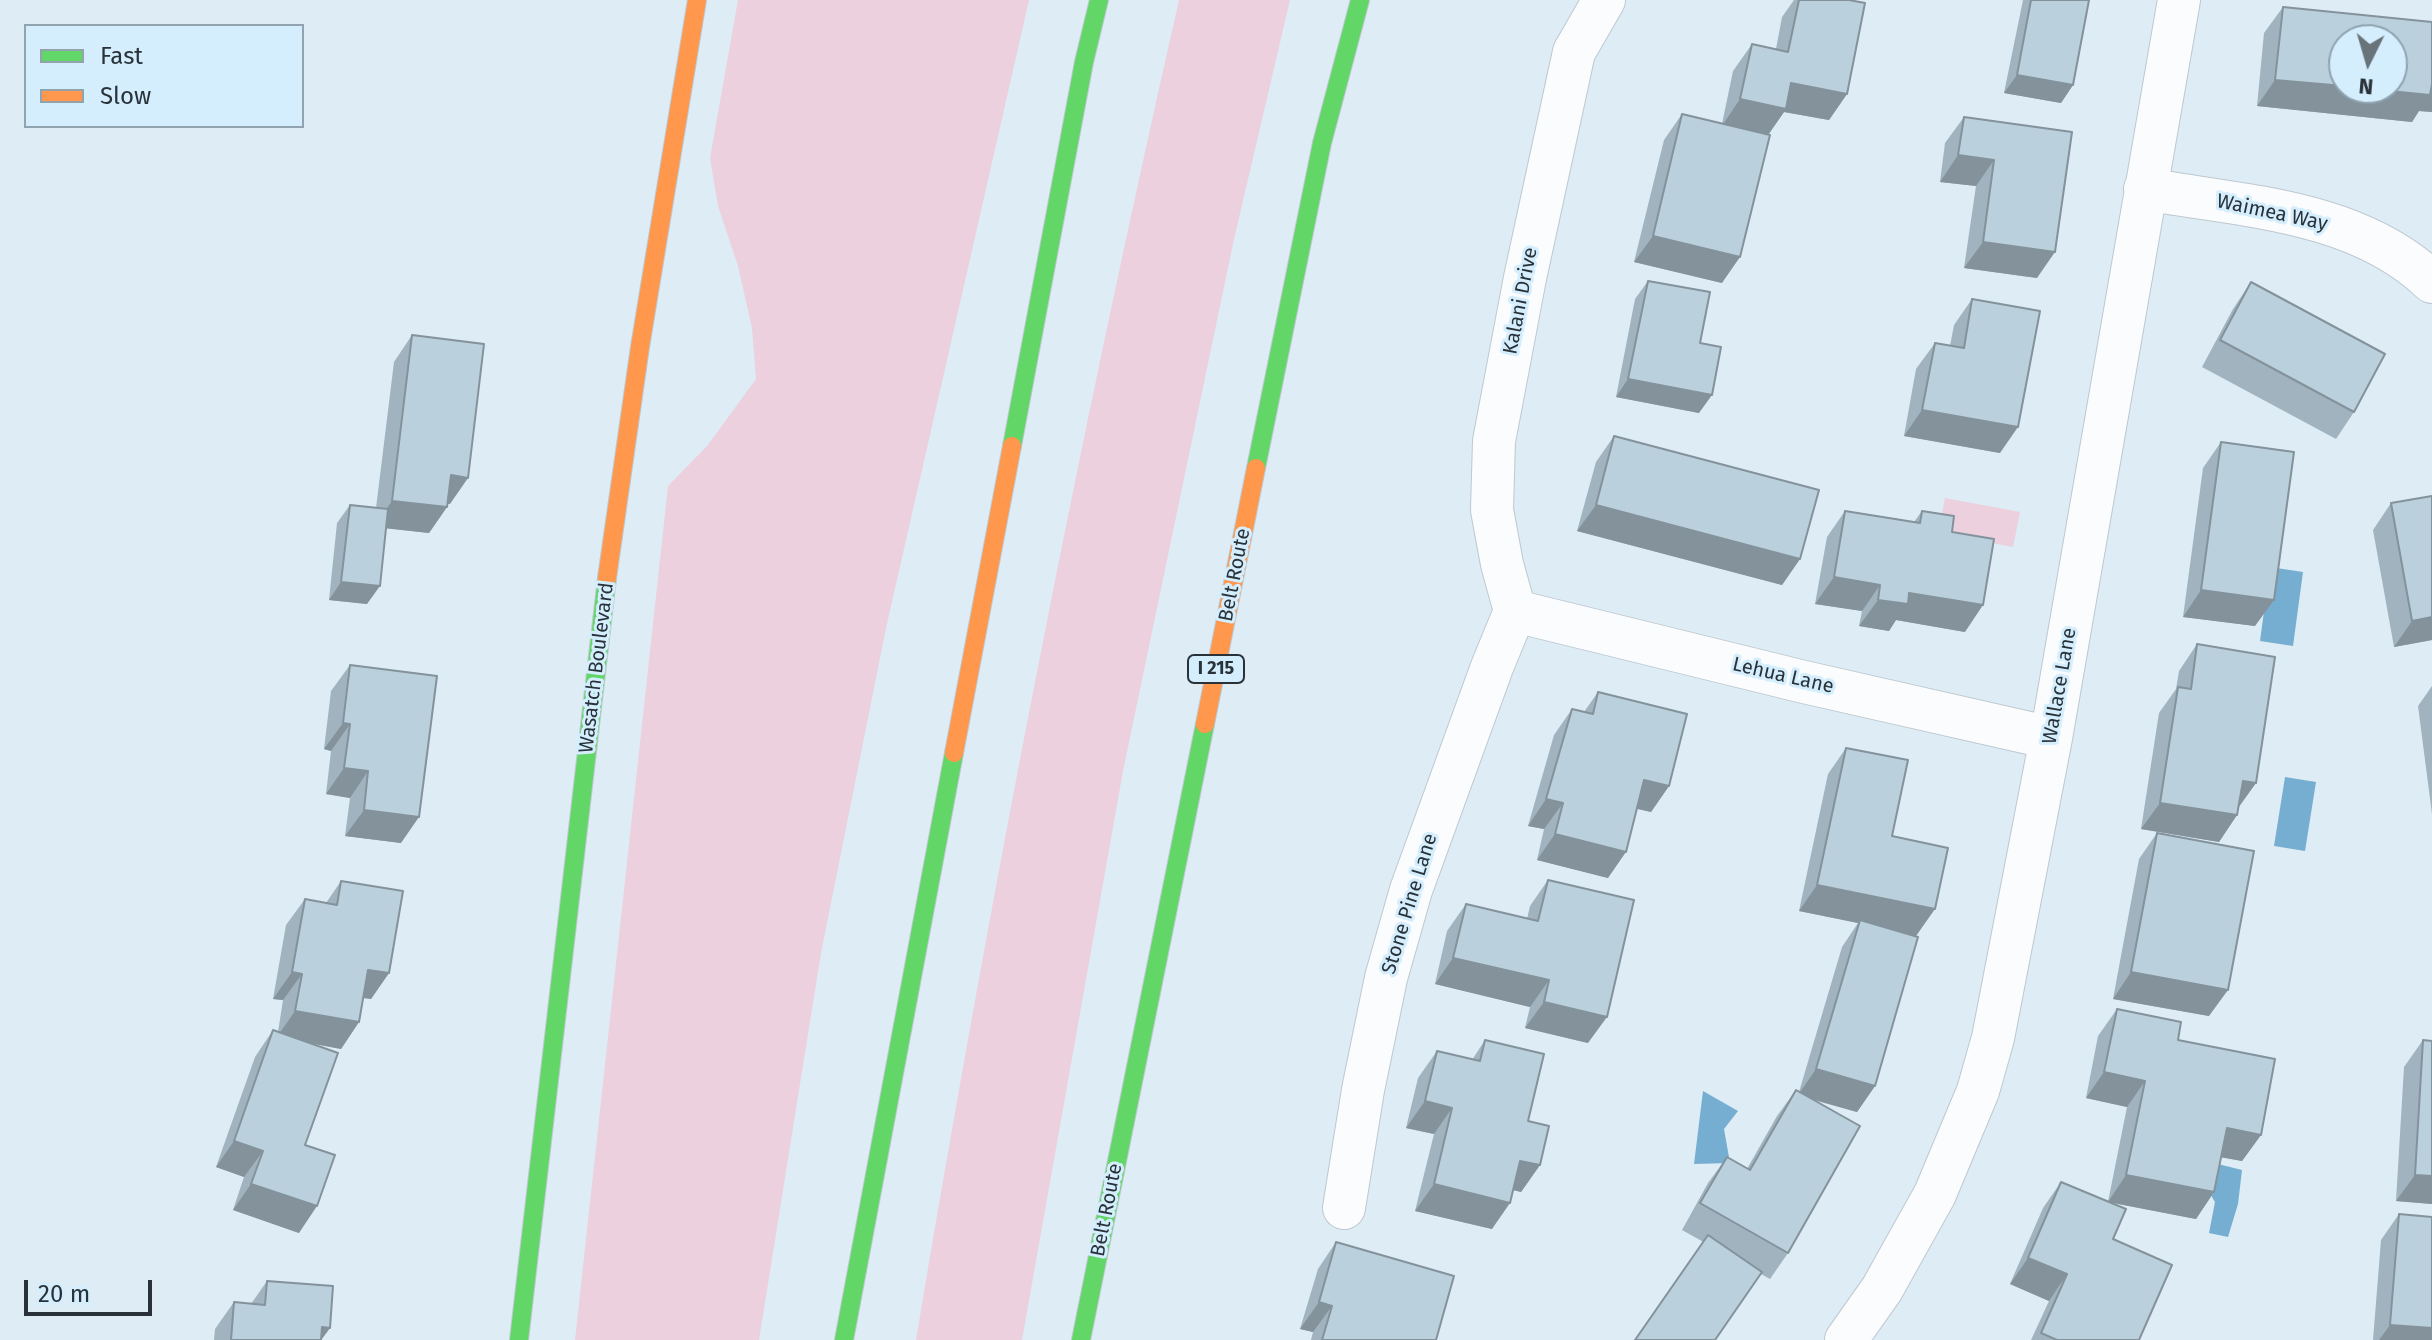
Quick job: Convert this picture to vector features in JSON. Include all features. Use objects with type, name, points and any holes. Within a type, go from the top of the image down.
[{"type":"main road","name":"Wasatch Boulevard","points":[[519,1340],[578,822],[623,466],[652,264],[697,0]]},
{"type":"main road","points":[[844,1340],[1084,62],[1099,0]]},
{"type":"main road","name":"Belt Route","points":[[1081,1340],[1322,143],[1360,0]]},
{"type":"street","name":"Kalani Drive","points":[[1515,611],[1492,510],[1494,441],[1525,278],[1574,52],[1604,0]]},
{"type":"street","name":"Wallace Lane","points":[[1846,1340],[1910,1243],[1958,1144],[1978,1091],[2006,984],[2179,0]]},
{"type":"street","name":"Waimea Way","points":[[2145,189],[2313,218],[2359,234],[2416,266],[2432,282]]},
{"type":"street","name":"Lehua Lane","points":[[1515,611],[1804,682],[2051,738]]},
{"type":"street","name":"Stone Pine Lane","points":[[1344,1208],[1383,992],[1411,890],[1515,611]]},
{"type":"shaded area","points":[[738,0],[1029,0],[886,628],[821,953],[759,1340],[575,1340],[668,486],[707,446],[756,379],[752,328],[738,266],[718,206],[710,158]]},
{"type":"shaded area","points":[[1179,0],[1290,0],[1234,239],[1123,771],[1022,1340],[916,1340],[1038,668],[1106,334]]},
{"type":"shaded area","points":[[1945,498],[2020,512],[2013,547],[1938,533]]},
{"type":"water","points":[[2270,567],[2303,572],[2293,646],[2260,641]]},
{"type":"water","points":[[2285,777],[2316,782],[2305,851],[2274,846]]},
{"type":"water","points":[[1703,1091],[1738,1111],[1724,1129],[1730,1163],[1694,1164]]},
{"type":"water","points":[[2210,1162],[2242,1170],[2238,1204],[2228,1237],[2209,1233],[2215,1202],[2209,1192]]},
{"type":"building","points":[[1799,0],[1865,3],[1847,94],[1791,83],[1786,109],[1740,99],[1752,44],[1788,52]]},
{"type":"building","points":[[2031,0],[2089,0],[2073,85],[2017,75]]},
{"type":"building","points":[[2283,7],[2432,22],[2430,95],[2408,93],[2408,24],[2328,24],[2328,85],[2275,80]]},
{"type":"building","points":[[1682,114],[1770,135],[1740,257],[1653,236]]},
{"type":"building","points":[[1964,117],[2072,132],[2055,252],[1983,242],[1994,160],[1958,155]]},
{"type":"building","points":[[1648,281],[1710,292],[1700,343],[1721,347],[1712,395],[1628,379]]},
{"type":"building","points":[[2251,282],[2385,354],[2354,412],[2220,340]]},
{"type":"building","points":[[1972,299],[2040,311],[2018,427],[1922,410],[1935,343],[1964,348]]},
{"type":"building","points":[[412,335],[484,344],[468,478],[451,475],[447,507],[392,501]]},
{"type":"building","points":[[1614,436],[1819,490],[1800,559],[1596,505]]},
{"type":"building","points":[[2221,442],[2294,452],[2274,600],[2201,590]]},
{"type":"building","points":[[2432,496],[2432,617],[2412,621],[2391,503]]},
{"type":"building","points":[[350,505],[388,509],[380,586],[341,582]]},
{"type":"building","points":[[1845,511],[1920,523],[1922,511],[1954,516],[1952,532],[1994,539],[1983,605],[1909,593],[1908,604],[1878,600],[1880,585],[1834,577]]},
{"type":"building","points":[[2197,644],[2275,657],[2256,783],[2243,781],[2237,815],[2160,803],[2178,687],[2191,689]]},
{"type":"building","points":[[350,665],[437,676],[419,817],[364,810],[368,771],[344,768],[350,724],[343,723]]},
{"type":"building","points":[[1598,692],[1687,714],[1669,786],[1644,780],[1626,852],[1555,834],[1563,803],[1546,799],[1572,709],[1593,714]]},
{"type":"building","points":[[1846,748],[1908,760],[1892,836],[1948,848],[1935,909],[1817,885]]},
{"type":"building","points":[[2157,833],[2254,851],[2228,990],[2131,972]]},
{"type":"building","points":[[1548,880],[1634,900],[1607,1017],[1544,1002],[1549,980],[1453,958],[1466,904],[1538,921]]},
{"type":"building","points":[[341,881],[403,891],[389,973],[368,970],[359,1022],[295,1011],[302,974],[292,972],[305,899],[337,905]]},
{"type":"building","points":[[1860,920],[1918,937],[1875,1086],[1816,1069]]},
{"type":"building","points":[[2117,1009],[2181,1022],[2178,1040],[2275,1059],[2261,1135],[2227,1128],[2214,1192],[2126,1175],[2145,1081],[2104,1072]]},
{"type":"building","points":[[273,1030],[338,1053],[305,1145],[335,1155],[317,1206],[251,1184],[263,1151],[234,1141]]},
{"type":"building","points":[[1485,1040],[1544,1054],[1528,1121],[1549,1126],[1540,1165],[1520,1161],[1510,1203],[1434,1184],[1452,1108],[1425,1101],[1437,1051],[1480,1061]]},
{"type":"building","points":[[2423,1040],[2432,1041],[2432,1176],[2415,1175]]},
{"type":"building","points":[[1796,1090],[1860,1126],[1788,1253],[1700,1203],[1727,1157],[1750,1170]]},
{"type":"building","points":[[2061,1182],[2126,1209],[2113,1239],[2172,1265],[2139,1340],[2057,1340],[2041,1333],[2067,1274],[2028,1258]]},
{"type":"building","points":[[2399,1214],[2432,1217],[2432,1328],[2390,1325]]},
{"type":"building","points":[[1708,1235],[1762,1272],[1715,1340],[1635,1340]]},
{"type":"building","points":[[1336,1242],[1454,1276],[1436,1340],[1322,1340],[1332,1306],[1319,1302]]},
{"type":"building","points":[[267,1281],[333,1286],[330,1328],[322,1327],[321,1340],[231,1340],[234,1302],[265,1305]]},
{"type":"traffic: fast","points":[[1012,446],[1084,62],[1099,0]]},
{"type":"traffic: fast","points":[[1256,468],[1322,143],[1360,0]]},
{"type":"traffic: fast","points":[[519,1340],[607,578]]},
{"type":"traffic: fast","points":[[1081,1340],[1205,724]]},
{"type":"traffic: fast","points":[[844,1340],[954,753]]},
{"type":"traffic: slow","points":[[607,578],[640,347],[697,0]]},
{"type":"traffic: slow","points":[[954,753],[1012,446]]},
{"type":"traffic: slow","points":[[1205,724],[1256,468]]}]
